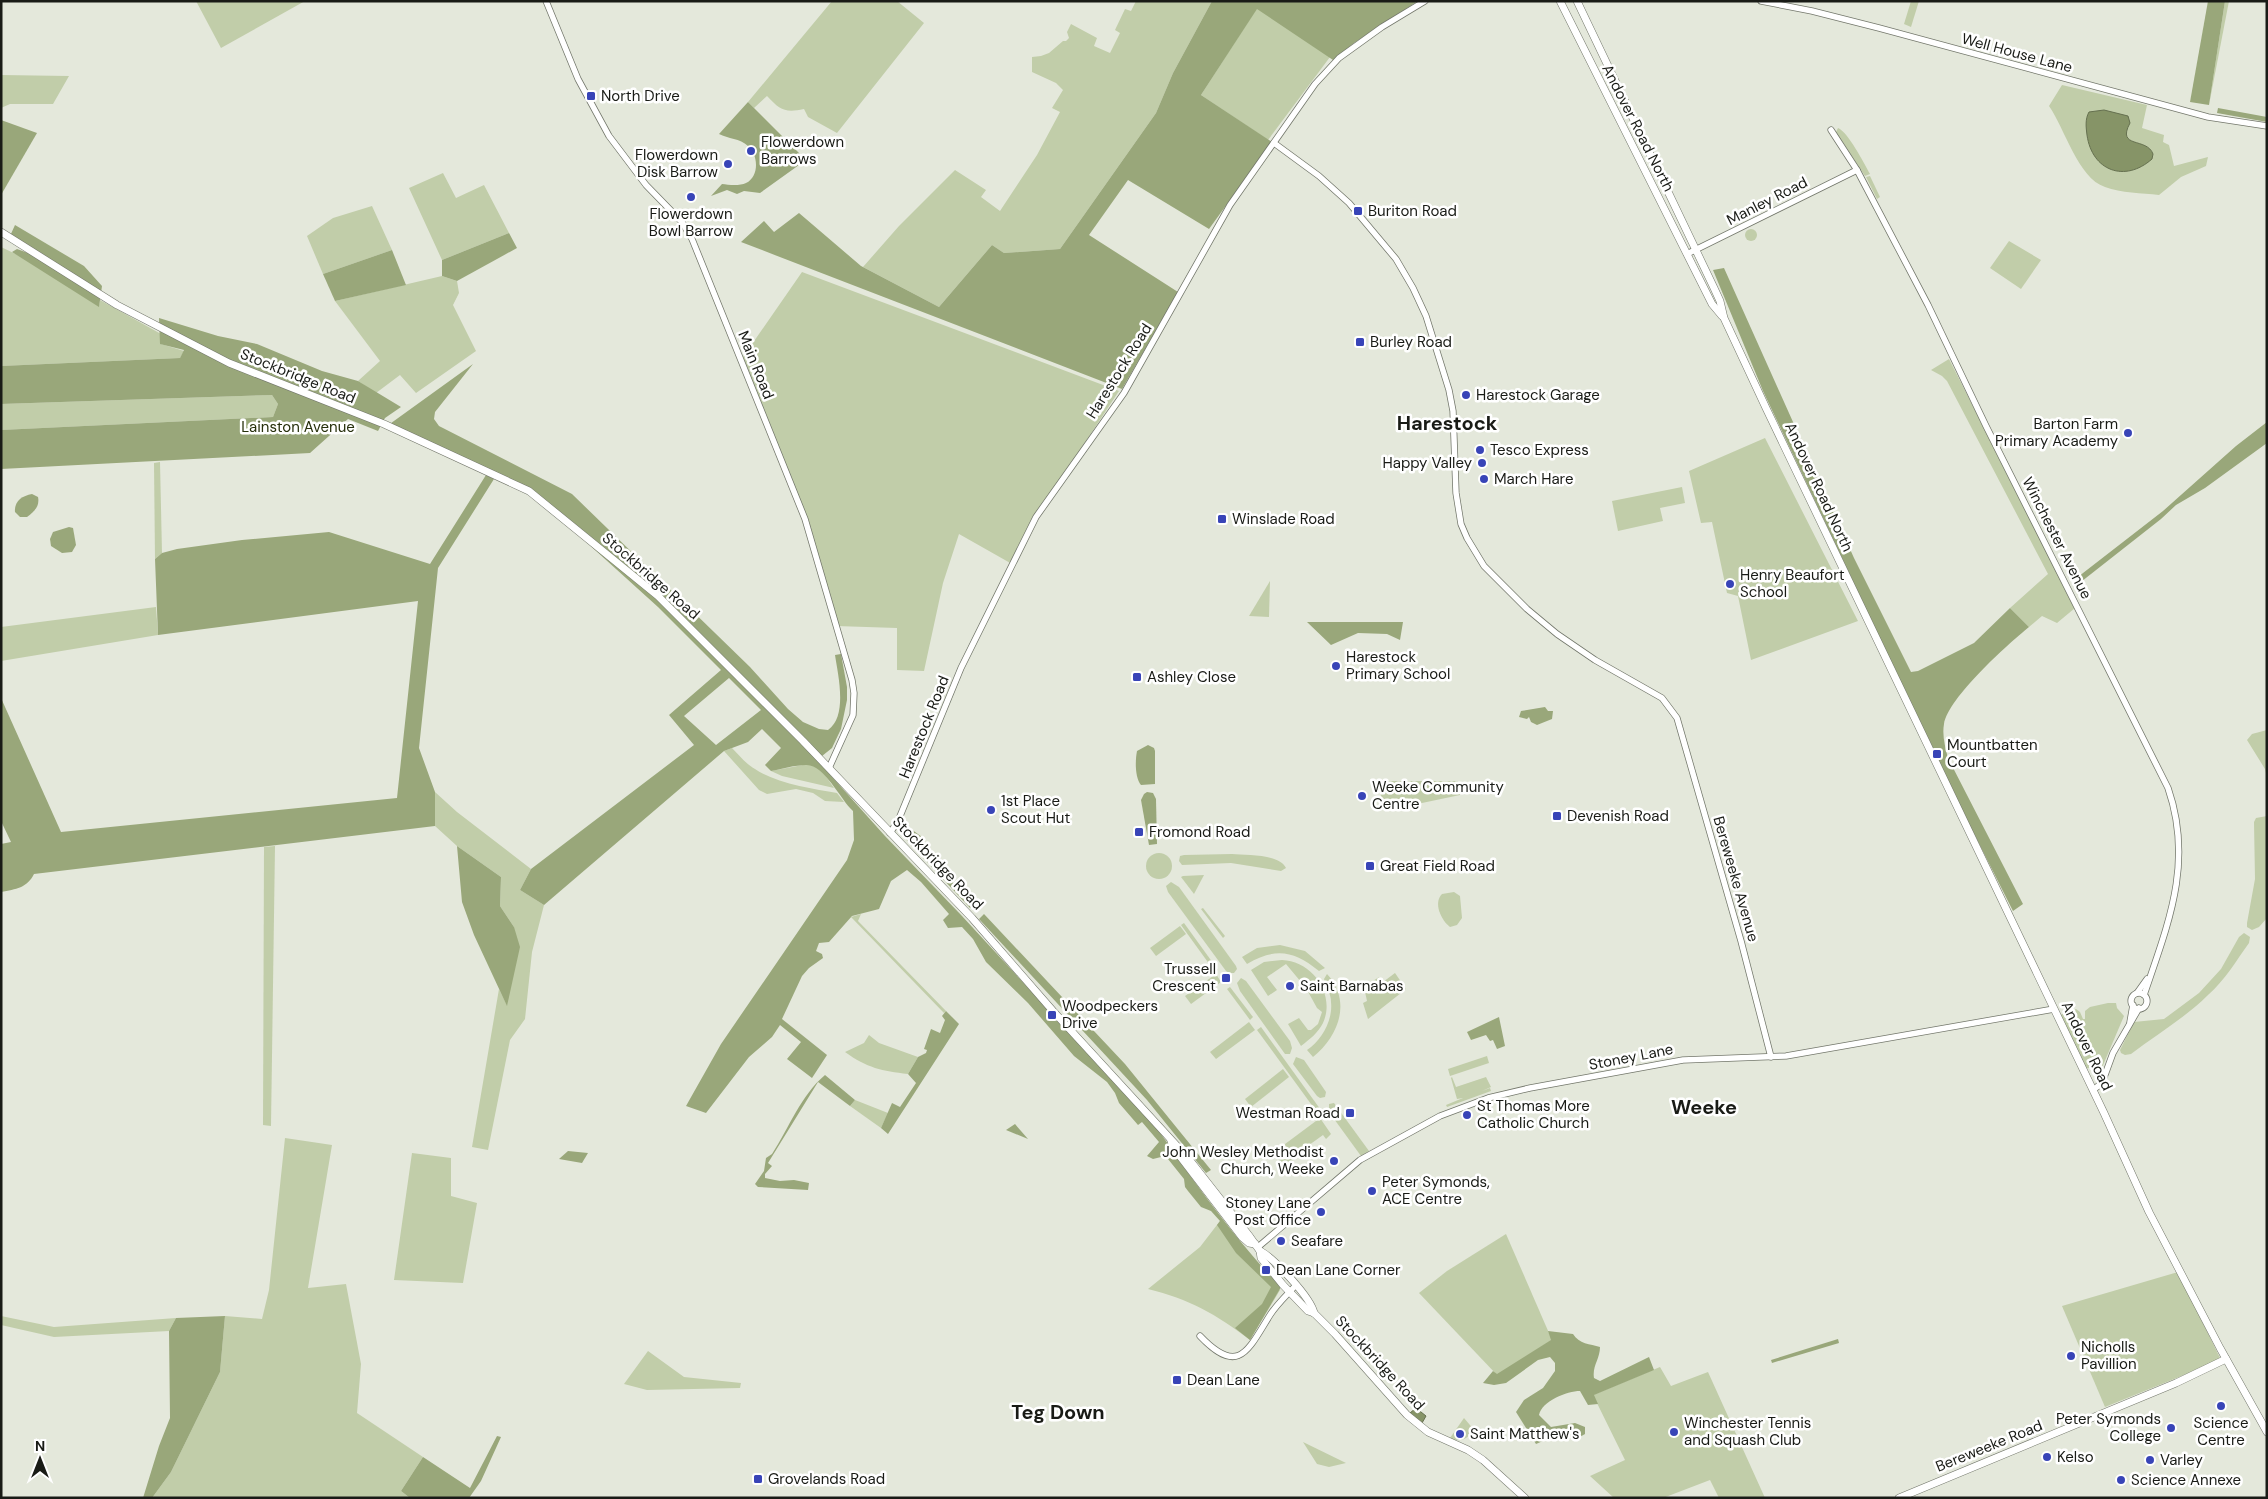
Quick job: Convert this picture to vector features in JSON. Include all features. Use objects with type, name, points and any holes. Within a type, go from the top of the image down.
[{"type":"main road","name":"Andover Road North","points":[[1560,1],[1712,304],[1724,318]]},
{"type":"main road","name":"Andover Road North","points":[[1577,1],[1696,250],[1720,302],[1724,318],[1889,668]]},
{"type":"main road","name":"Stockbridge Road","points":[[1,232],[117,305],[229,363],[384,424],[529,492],[658,596],[829,768],[972,918],[1053,1011],[1154,1119],[1171,1141],[1176,1144],[1258,1247],[1296,1285],[1313,1306],[1314,1313]]},
{"type":"main road","name":"Andover Road","points":[[1889,668],[2093,1090],[2149,1212],[2267,1432]]},
{"type":"main road","name":"Stockbridge Road","points":[[1258,1247],[1261,1258],[1290,1292],[1308,1311],[1314,1313],[1419,1426],[1468,1450],[1483,1460],[1525,1498]]},
{"type":"main road","name":"Bereweeke Road","points":[[1899,1498],[2168,1386],[2226,1358]]},
{"type":"street","name":"Main Road","points":[[546,1],[578,79],[606,131],[638,175],[682,222],[692,239],[805,519],[854,693],[850,724],[829,768]]},
{"type":"street","name":"Harestock Road","points":[[890,833],[898,821],[961,668],[1036,517],[1124,393],[1230,205],[1315,84],[1339,58],[1382,27],[1425,1]]},
{"type":"street","name":"Well House Lane","points":[[1761,1],[1812,10],[2208,117],[2267,126]]},
{"type":"street","name":"Winchester Avenue","points":[[1831,130],[1857,170],[1928,305],[1986,426],[2168,788],[2174,804],[2179,849],[2176,892],[2168,927],[2149,976],[2144,995],[2147,999],[2146,1005],[2136,1006]]},
{"type":"street","name":"Bereweeke Avenue","points":[[1274,143],[1319,176],[1349,203],[1396,259],[1413,288],[1426,316],[1449,390],[1453,411],[1457,466],[1456,493],[1461,524],[1484,566],[1527,609],[1557,634],[1594,660],[1655,692],[1667,701],[1672,710],[1679,723],[1693,770],[1771,1057]]},
{"type":"street","name":"Manley Road","points":[[1687,254],[1857,170]]},
{"type":"street","name":"Winchester Avenue","points":[[2093,1090],[2102,1083],[2113,1053],[2130,1022],[2136,1006],[2132,997],[2149,976]]},
{"type":"street","points":[[2137,993],[2144,995]]},
{"type":"street","name":"Stoney Lane","points":[[1258,1247],[1360,1160],[1440,1116],[1470,1104],[1514,1091],[1682,1060],[1771,1057],[1822,1051],[2054,1009]]},
{"type":"street","points":[[1200,1336],[1221,1354],[1232,1357],[1242,1355],[1251,1346],[1272,1313],[1296,1285]]},
{"type":"shaded area","points":[[196,1],[305,1],[221,48]]},
{"type":"shaded area","points":[[832,1],[897,1],[924,23],[837,133],[808,117],[804,109],[792,111],[783,109],[767,96],[754,108],[748,102]]},
{"type":"shaded area","points":[[1136,1],[1212,1],[1173,73],[1156,113],[1060,249],[1004,253],[992,245],[939,307],[863,267],[899,226],[955,170],[986,190],[981,197],[1000,211],[1037,155],[1060,112],[1052,108],[1063,90],[1056,83],[1032,72],[1032,57],[1049,53],[1063,41],[1066,41],[1069,38],[1067,32],[1071,24],[1097,38],[1094,46],[1110,53],[1120,33],[1115,30],[1125,9],[1131,11]]},
{"type":"shaded area","points":[[1911,1],[1919,1],[1911,27],[1904,24]]},
{"type":"shaded area","points":[[2225,1],[2229,1],[2209,105]]},
{"type":"shaded area","points":[[1257,8],[1330,57],[1268,140],[1201,95]]},
{"type":"shaded area","points":[[1,75],[69,76],[53,104],[10,104],[1,108]]},
{"type":"shaded area","points":[[2062,85],[2147,105],[2142,128],[2164,135],[2163,142],[2169,145],[2174,166],[2208,157],[2206,166],[2181,177],[2159,195],[2118,190],[2095,182],[2087,174],[2073,152],[2049,106]]},
{"type":"shaded area","points":[[2104,110],[2128,116],[2130,123],[2127,136],[2130,140],[2150,149],[2153,154],[2152,159],[2142,166],[2121,171],[2111,170],[2095,157],[2087,135],[2087,117],[2089,112]]},
{"type":"shaded area","points":[[1838,128],[1851,141],[1870,174],[1865,176],[1836,132]]},
{"type":"shaded area","points":[[443,173],[456,198],[484,185],[509,233],[442,260],[409,188]]},
{"type":"shaded area","points":[[1870,176],[1880,197],[1877,199],[1866,177]]},
{"type":"shaded area","points":[[372,206],[392,250],[323,274],[307,236],[333,218]]},
{"type":"shaded area","points":[[1749,229],[1753,229],[1757,235],[1753,241],[1749,241],[1745,237],[1745,233]]},
{"type":"shaded area","points":[[2009,241],[2041,260],[2021,289],[1990,268]]},
{"type":"shaded area","points":[[1,247],[24,258],[99,306],[100,300],[161,334],[161,344],[184,351],[180,358],[1,366]]},
{"type":"shaded area","points":[[802,272],[1119,391],[1036,517],[1012,564],[959,534],[943,583],[924,671],[897,670],[897,628],[836,626],[813,541],[743,357]]},
{"type":"shaded area","points":[[442,276],[457,281],[459,293],[453,305],[476,351],[416,393],[400,375],[376,393],[358,381],[380,361],[335,301]]},
{"type":"shaded area","points":[[1949,359],[2075,608],[2057,623],[2042,616],[2029,627],[2010,608],[2048,574],[1947,381],[1931,370]]},
{"type":"shaded area","points":[[272,395],[278,404],[273,417],[1,430],[1,404]]},
{"type":"shaded area","points":[[1765,438],[1858,621],[1751,660],[1738,596],[1727,593],[1712,522],[1701,523],[1689,471]]},
{"type":"shaded area","points":[[160,462],[162,553],[155,559],[154,463]]},
{"type":"shaded area","points":[[1682,487],[1685,503],[1660,508],[1663,521],[1618,531],[1612,501]]},
{"type":"shaded area","points":[[1270,581],[1269,617],[1249,616]]},
{"type":"shaded area","points":[[156,607],[158,635],[1,661],[1,627]]},
{"type":"shaded area","points":[[2267,730],[2267,777],[2265,769],[2247,740],[2252,734]]},
{"type":"shaded area","points":[[732,748],[749,765],[763,774],[794,785],[837,793],[844,802],[825,801],[813,793],[796,789],[767,794],[759,790],[724,751]]},
{"type":"shaded area","points":[[808,764],[820,768],[834,788],[782,776],[771,771]]},
{"type":"shaded area","points":[[1378,781],[1458,781],[1460,795],[1384,811]]},
{"type":"shaded area","points":[[435,792],[457,812],[531,869],[520,890],[544,905],[532,952],[525,1019],[510,1040],[488,1150],[472,1147],[499,989],[507,1005],[514,927],[500,906],[501,877],[457,846],[435,826]]},
{"type":"shaded area","points":[[2267,816],[2267,918],[2259,927],[2252,930],[2247,927],[2247,923],[2255,879],[2254,822],[2256,818]]},
{"type":"shaded area","points":[[275,846],[271,1126],[263,1125],[264,847]]},
{"type":"shaded area","points":[[1159,853],[1168,857],[1172,866],[1168,875],[1159,879],[1150,875],[1146,866],[1150,857]]},
{"type":"shaded area","points":[[1232,854],[1270,858],[1283,863],[1286,868],[1281,871],[1231,863],[1182,865],[1179,861],[1180,856],[1184,855]]},
{"type":"shaded area","points":[[1204,875],[1194,894],[1181,877],[1183,876]]},
{"type":"shaded area","points":[[1171,882],[1179,887],[1236,966],[1237,969],[1234,973],[1226,971],[1168,892],[1166,886]]},
{"type":"shaded area","points":[[1454,892],[1460,896],[1462,918],[1457,925],[1450,927],[1441,916],[1438,902],[1442,894]]},
{"type":"shaded area","points":[[1203,908],[1225,936],[1223,938],[1201,909]]},
{"type":"shaded area","points":[[861,914],[858,921],[946,1011],[944,1013],[851,917]]},
{"type":"shaded area","points":[[1184,923],[1218,970],[1215,972],[1181,925]]},
{"type":"shaded area","points":[[1180,926],[1186,934],[1156,956],[1150,948]]},
{"type":"shaded area","points":[[2244,933],[2250,937],[2249,943],[2214,989],[2171,1026],[2131,1054],[2125,1055],[2121,1053],[2120,1050],[2134,1022],[2164,1019],[2199,993],[2221,969],[2239,937]]},
{"type":"shaded area","points":[[1280,945],[1305,951],[1325,968],[1319,971],[1301,959],[1284,954],[1267,955],[1247,964],[1242,957],[1257,948]]},
{"type":"shaded area","points":[[1282,960],[1303,966],[1319,981],[1324,991],[1326,1012],[1323,1023],[1316,1033],[1301,1046],[1288,1024],[1299,1018],[1308,1030],[1311,1030],[1318,1024],[1322,1012],[1317,1008],[1306,988],[1286,964],[1267,977],[1277,990],[1268,996],[1251,970],[1264,962]]},
{"type":"shaded area","points":[[1395,973],[1406,989],[1368,1019],[1363,1003],[1367,1001],[1364,987],[1379,977],[1383,982]]},
{"type":"shaded area","points":[[1216,974],[1221,982],[1191,1004],[1185,996]]},
{"type":"shaded area","points":[[1327,974],[1335,984],[1339,995],[1339,1018],[1330,1039],[1313,1057],[1307,1050],[1322,1035],[1330,1016],[1331,999],[1324,979]]},
{"type":"shaded area","points":[[1241,978],[1246,981],[1290,1041],[1292,1048],[1290,1054],[1285,1054],[1240,991],[1237,983]]},
{"type":"shaded area","points":[[1230,987],[1253,1017],[1250,1020],[1227,989]]},
{"type":"shaded area","points":[[2116,1003],[2117,1008],[2124,1016],[2101,1070],[2093,1067],[2085,1069],[2060,1015],[2076,1009],[2085,1019],[2085,1011],[2090,1007]]},
{"type":"shaded area","points":[[1249,1022],[1255,1030],[1216,1059],[1210,1052]]},
{"type":"shaded area","points":[[1261,1027],[1323,1113],[1319,1115],[1257,1030]]},
{"type":"shaded area","points":[[869,1035],[879,1043],[918,1057],[908,1074],[875,1068],[860,1062],[845,1052],[864,1043]]},
{"type":"shaded area","points":[[1487,1056],[1489,1063],[1450,1076],[1448,1069]]},
{"type":"shaded area","points":[[1296,1057],[1304,1060],[1326,1092],[1325,1097],[1320,1098],[1317,1096],[1293,1064]]},
{"type":"shaded area","points":[[1283,1069],[1289,1077],[1251,1107],[1245,1099]]},
{"type":"shaded area","points":[[1452,1077],[1456,1087],[1486,1077],[1491,1087],[1482,1091],[1490,1088],[1491,1091],[1447,1107],[1446,1105],[1463,1098],[1457,1099]]},
{"type":"shaded area","points":[[855,1100],[888,1113],[881,1128],[850,1106]]},
{"type":"shaded area","points":[[1334,1103],[1369,1151],[1361,1156],[1329,1112],[1329,1104]]},
{"type":"shaded area","points":[[1320,1118],[1331,1134],[1326,1139],[1323,1135],[1291,1158],[1294,1162],[1286,1166],[1282,1165],[1276,1156],[1277,1150]]},
{"type":"shaded area","points":[[285,1138],[332,1145],[308,1288],[346,1284],[361,1364],[357,1413],[423,1457],[401,1491],[410,1498],[152,1498],[171,1472],[220,1372],[225,1316],[262,1319],[269,1290]]},
{"type":"shaded area","points":[[412,1153],[451,1158],[451,1196],[477,1203],[463,1283],[394,1280]]},
{"type":"shaded area","points":[[1220,1221],[1280,1290],[1250,1340],[1225,1322],[1202,1309],[1148,1289],[1200,1247]]},
{"type":"shaded area","points":[[1506,1234],[1552,1340],[1497,1375],[1419,1293],[1447,1271]]},
{"type":"shaded area","name":"Peter Symonds College","points":[[2178,1272],[2221,1360],[2105,1407],[2062,1306]]},
{"type":"shaded area","points":[[1,1316],[54,1327],[176,1318],[169,1331],[54,1337],[1,1325]]},
{"type":"shaded area","points":[[648,1351],[684,1377],[741,1383],[740,1388],[647,1390],[624,1384]]},
{"type":"shaded area","name":"Winchester Tennis and Squash Club","points":[[1660,1367],[1671,1386],[1708,1372],[1765,1498],[1719,1498],[1710,1480],[1663,1498],[1614,1498],[1590,1476],[1625,1460],[1593,1395]]},
{"type":"shaded area","points":[[1416,1408],[1426,1416],[1422,1423],[1410,1413]]},
{"type":"shaded area","points":[[1464,1418],[1475,1431],[1463,1439],[1450,1438]]},
{"type":"shaded area","points":[[1303,1442],[1346,1463],[1329,1467],[1317,1464]]},
{"type":"green space","points":[[1212,1],[1418,1],[1354,43],[1333,60],[1257,9],[1201,95],[1272,142],[1209,229],[1128,180],[1089,235],[1178,292],[1122,389],[741,242],[764,221],[774,232],[799,213],[861,266],[939,307],[992,245],[1004,253],[1060,249],[1156,113],[1173,73]]},
{"type":"green space","points":[[2208,1],[2225,1],[2209,105],[2190,102]]},
{"type":"green space","points":[[748,102],[806,160],[760,193],[744,191],[737,194],[727,190],[711,196],[722,184],[744,184],[751,180],[754,175],[756,165],[754,154],[751,150],[741,141],[719,134]]},
{"type":"green space","points":[[2218,108],[2267,117],[2267,122],[2217,113]]},
{"type":"green space","points":[[1,120],[37,133],[1,195]]},
{"type":"green space","points":[[15,225],[84,266],[102,286],[99,307],[12,252],[17,249],[28,253],[10,236]]},
{"type":"green space","points":[[509,233],[517,248],[457,281],[442,276],[442,260]]},
{"type":"green space","points":[[392,250],[406,285],[335,301],[323,274]]},
{"type":"green space","points":[[1724,268],[1854,558],[1911,672],[1918,671],[1974,643],[2010,608],[2029,627],[1994,658],[1967,686],[1948,713],[1943,728],[1948,758],[2023,904],[2013,911],[1945,776],[1763,391],[1713,270]]},
{"type":"green space","name":"Lainston Avenue","points":[[159,318],[218,336],[257,344],[322,371],[358,381],[401,407],[385,418],[378,431],[348,419],[310,453],[1,469],[1,430],[273,417],[278,404],[272,395],[1,404],[1,366],[180,358],[184,350],[160,344]]},
{"type":"green space","points":[[473,364],[435,412],[434,419],[439,426],[572,494],[750,667],[788,709],[803,722],[819,729],[828,730],[834,724],[838,715],[840,695],[835,655],[841,654],[847,687],[847,700],[841,729],[832,748],[817,760],[885,836],[962,916],[1148,1118],[1229,1227],[1281,1287],[1250,1340],[1235,1328],[1262,1304],[1271,1287],[1236,1253],[1217,1225],[1220,1221],[1211,1211],[1201,1207],[1185,1187],[1184,1179],[1168,1159],[1161,1157],[1153,1159],[1147,1156],[1159,1142],[1142,1122],[1138,1125],[1119,1103],[1107,1082],[1074,1056],[1028,1003],[986,962],[973,939],[962,927],[948,928],[943,920],[949,914],[921,882],[907,870],[891,881],[879,909],[852,916],[829,942],[819,943],[816,951],[822,954],[823,958],[809,968],[802,976],[782,1019],[827,1055],[812,1078],[787,1059],[801,1042],[780,1025],[772,1037],[749,1057],[706,1113],[686,1106],[721,1044],[847,860],[854,840],[853,811],[825,776],[813,766],[797,766],[771,771],[765,765],[781,748],[762,729],[748,742],[724,751],[544,905],[520,890],[531,869],[694,745],[669,715],[721,670],[658,607],[532,493],[387,426]],"holes":[[[729,678],[761,710],[716,745],[684,716]]]},
{"type":"green space","points":[[2267,422],[2267,443],[2205,488],[2176,505],[2077,585],[2074,580],[2163,511],[2236,446]]},
{"type":"green space","points":[[486,475],[494,479],[438,568],[419,748],[435,792],[435,826],[34,874],[24,885],[1,892],[1,844],[11,842],[1,821],[1,698],[61,832],[397,798],[418,601],[158,635],[155,559],[162,553],[177,549],[242,540],[329,532],[430,564]]},
{"type":"green space","points":[[32,494],[38,497],[37,506],[27,517],[20,517],[15,512],[17,502],[25,496]]},
{"type":"green space","points":[[69,527],[73,528],[76,545],[72,552],[62,553],[51,546],[50,539],[53,532]]},
{"type":"green space","points":[[1307,622],[1403,622],[1400,640],[1387,634],[1358,633],[1331,645]]},
{"type":"green space","points":[[1545,707],[1548,711],[1553,711],[1552,719],[1537,725],[1531,722],[1529,717],[1527,719],[1519,717],[1521,711]]},
{"type":"green space","points":[[1148,745],[1154,748],[1155,751],[1155,784],[1141,785],[1136,769],[1137,751]]},
{"type":"green space","points":[[1147,792],[1153,793],[1156,799],[1157,844],[1149,845],[1141,800]]},
{"type":"green space","points":[[911,829],[922,837],[917,844],[974,905],[970,908],[902,835]]},
{"type":"green space","points":[[457,846],[501,877],[500,906],[514,927],[520,947],[507,1006],[474,935],[462,902]]},
{"type":"green space","points":[[984,914],[1125,1064],[1211,1170],[1206,1173],[1147,1100],[979,919]]},
{"type":"green space","points":[[946,1011],[959,1024],[888,1134],[881,1128],[892,1103],[900,1107],[916,1083],[908,1074],[918,1057],[926,1053],[927,1050],[924,1049],[931,1029],[940,1033],[945,1020],[942,1016]]},
{"type":"green space","points":[[1499,1017],[1505,1046],[1497,1049],[1493,1040],[1490,1041],[1486,1035],[1471,1040],[1467,1032]]},
{"type":"green space","points":[[825,1075],[855,1100],[850,1106],[818,1082]]},
{"type":"green space","points":[[818,1082],[768,1163],[772,1166],[765,1174],[765,1178],[809,1183],[808,1190],[758,1187],[755,1184],[764,1171],[766,1158],[772,1154],[809,1092]]},
{"type":"green space","points":[[1015,1124],[1028,1139],[1006,1130]]},
{"type":"green space","points":[[568,1151],[588,1153],[582,1163],[559,1159]]},
{"type":"green space","points":[[225,1316],[220,1372],[171,1472],[152,1498],[143,1498],[170,1418],[169,1331],[176,1318]]},
{"type":"green space","points":[[1548,1331],[1573,1334],[1582,1342],[1600,1347],[1594,1378],[1600,1381],[1649,1357],[1654,1370],[1594,1395],[1598,1404],[1588,1405],[1580,1391],[1562,1395],[1550,1401],[1541,1410],[1539,1415],[1551,1427],[1575,1423],[1585,1427],[1585,1434],[1578,1438],[1557,1435],[1536,1444],[1516,1412],[1524,1400],[1543,1388],[1555,1371],[1555,1363],[1550,1357],[1538,1360],[1506,1383],[1494,1385],[1483,1383],[1493,1371],[1497,1374],[1551,1340]]},
{"type":"green space","points":[[1838,1339],[1839,1343],[1772,1363],[1771,1360]]},
{"type":"green space","points":[[497,1436],[501,1437],[481,1481],[469,1498],[410,1498],[401,1491],[423,1457],[470,1488]]},
{"type":"place","name":"North Drive","points":[[591,96]]},
{"type":"place","name":"Flowerdown Barrows","points":[[751,151]]},
{"type":"place","name":"Flowerdown Disk Barrow","points":[[728,164]]},
{"type":"place","name":"Flowerdown Bowl Barrow","points":[[691,197]]},
{"type":"place","name":"Buriton Road","points":[[1358,211]]},
{"type":"place","name":"Burley Road","points":[[1360,342]]},
{"type":"place","name":"Harestock Garage","points":[[1466,395]]},
{"type":"place","name":"Barton Farm Primary Academy","points":[[2128,433]]},
{"type":"place","name":"Tesco Express","points":[[1480,450]]},
{"type":"place","name":"Happy Valley","points":[[1482,463]]},
{"type":"place","name":"March Hare","points":[[1484,479]]},
{"type":"place","name":"Winslade Road","points":[[1222,519]]},
{"type":"place","name":"Henry Beaufort School","points":[[1730,584]]},
{"type":"place","name":"Harestock Primary School","points":[[1336,666]]},
{"type":"place","name":"Ashley Close","points":[[1137,677]]},
{"type":"place","name":"Mountbatten Court","points":[[1937,754]]},
{"type":"place","name":"Weeke Community Centre","points":[[1362,796]]},
{"type":"place","name":"1st Place Scout Hut","points":[[991,810]]},
{"type":"place","name":"Devenish Road","points":[[1557,816]]},
{"type":"place","name":"Fromond Road","points":[[1139,832]]},
{"type":"place","name":"Great Field Road","points":[[1370,866]]},
{"type":"place","name":"Trussell Crescent","points":[[1226,978]]},
{"type":"place","name":"Saint Barnabas","points":[[1290,986]]},
{"type":"place","name":"Woodpeckers Drive","points":[[1052,1015]]},
{"type":"place","name":"Westman Road","points":[[1350,1113]]},
{"type":"place","name":"St Thomas More Catholic Church","points":[[1467,1115]]},
{"type":"place","name":"John Wesley Methodist Church, Weeke","points":[[1334,1161]]},
{"type":"place","name":"Peter Symonds, ACE Centre","points":[[1372,1191]]},
{"type":"place","name":"Stoney Lane Post Office","points":[[1321,1212]]},
{"type":"place","name":"Seafare","points":[[1281,1241]]},
{"type":"place","name":"Dean Lane Corner","points":[[1266,1270]]},
{"type":"place","name":"Nicholls Pavillion","points":[[2071,1356]]},
{"type":"place","name":"Dean Lane","points":[[1177,1380]]},
{"type":"place","name":"Science Centre","points":[[2221,1406]]},
{"type":"place","name":"Peter Symonds College","points":[[2171,1428]]},
{"type":"place","name":"Winchester Tennis and Squash Club","points":[[1674,1432]]},
{"type":"place","name":"Saint Matthew's","points":[[1460,1434]]},
{"type":"place","name":"Kelso","points":[[2047,1457]]},
{"type":"place","name":"Varley","points":[[2150,1460]]},
{"type":"place","name":"Grovelands Road","points":[[758,1479]]},
{"type":"place","name":"Science Annexe","points":[[2121,1480]]},
{"type":"district","name":"Harestock","points":[[1447,423]]},
{"type":"district","name":"Weeke","points":[[1704,1107]]},
{"type":"district","name":"Teg Down","points":[[1058,1412]]}]
